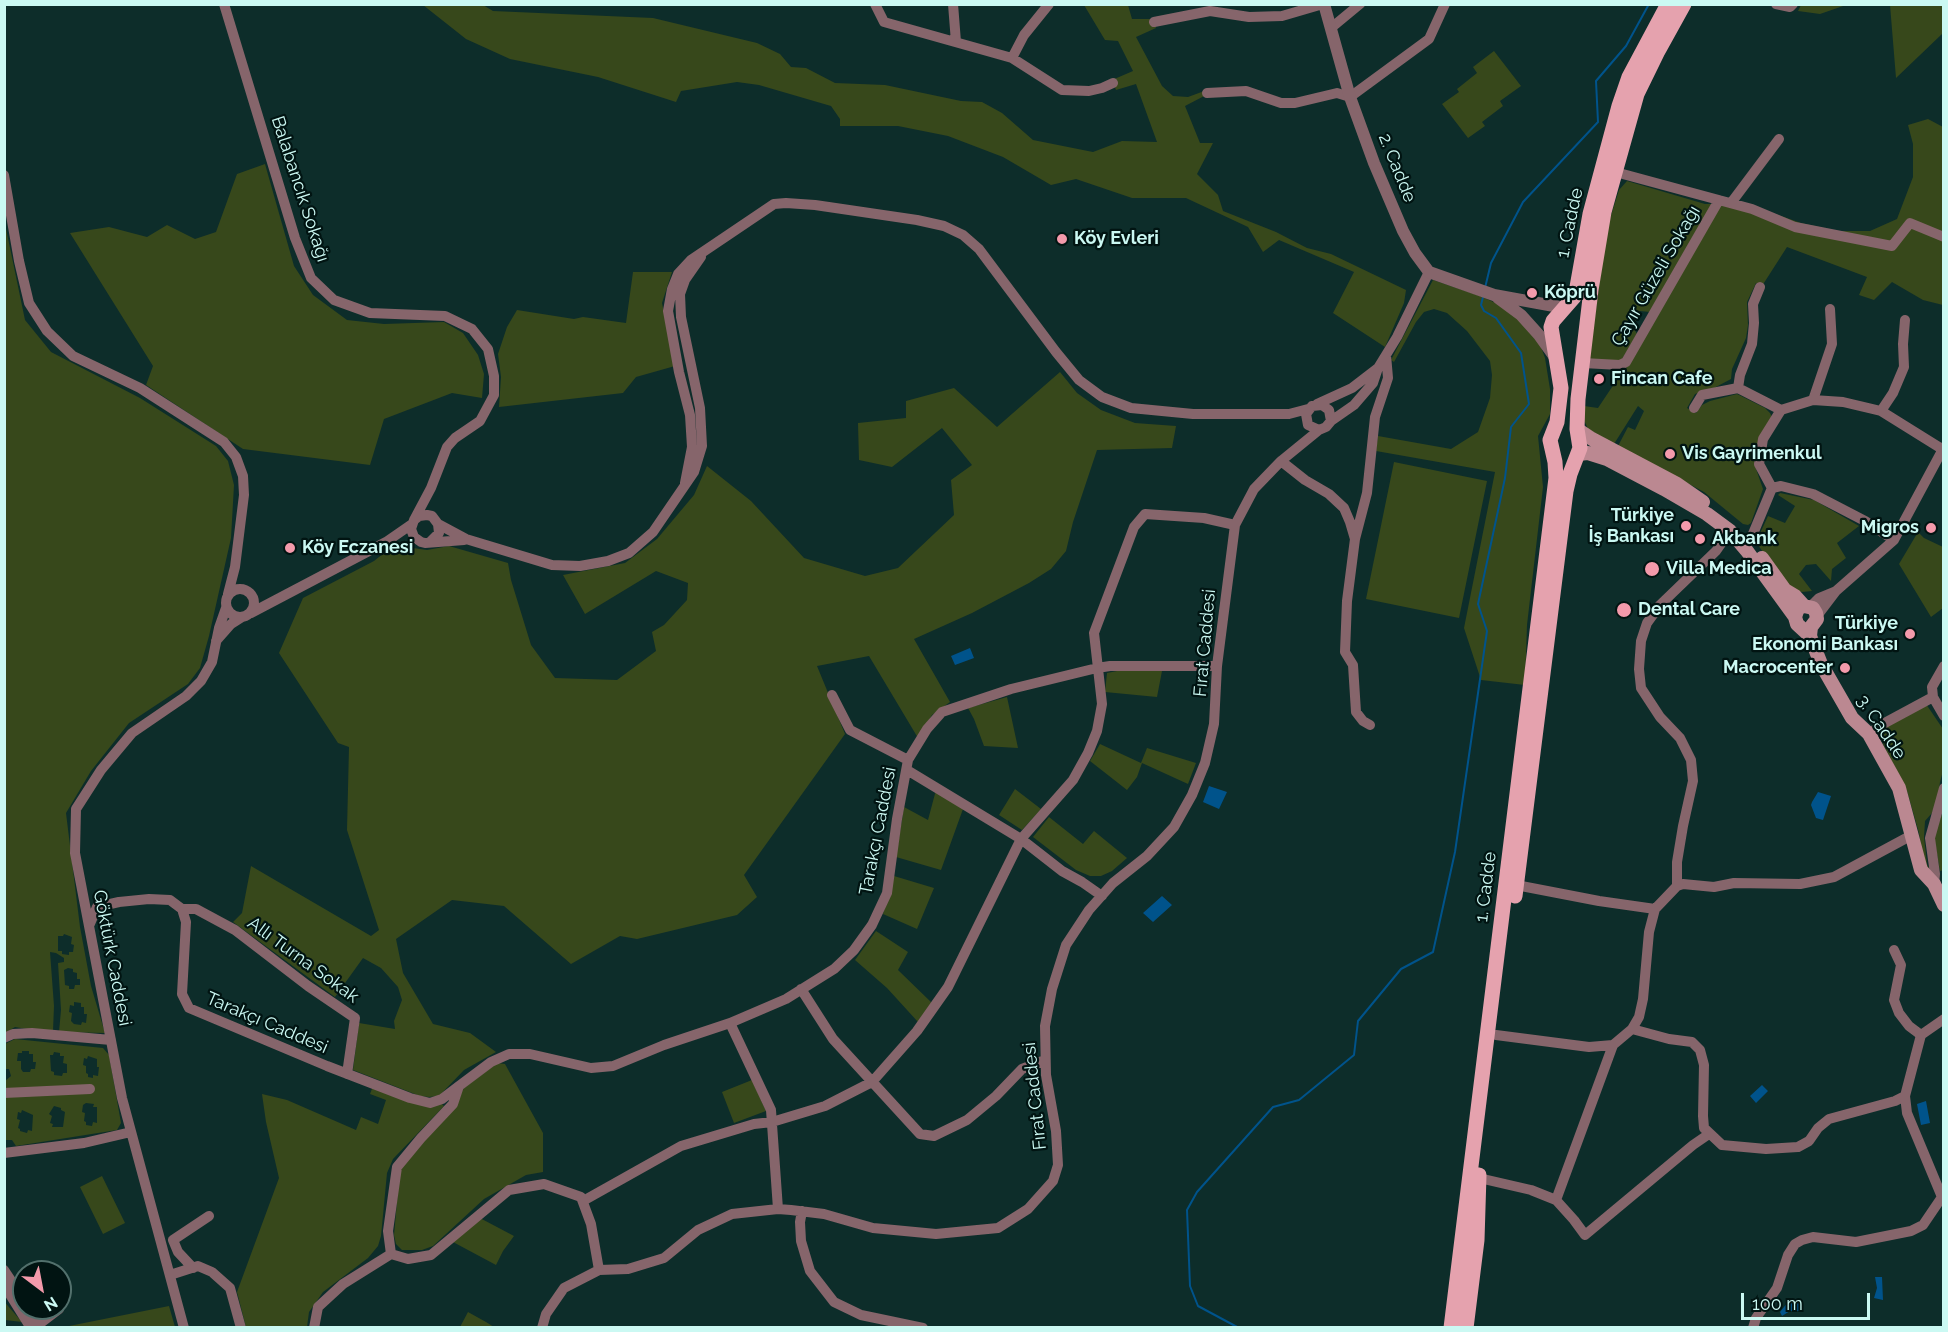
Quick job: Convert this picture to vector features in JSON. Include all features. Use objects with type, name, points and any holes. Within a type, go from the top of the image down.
[{"type":"main road","name":"1. Cadde","points":[[1466,1328],[1477,1240],[1479,1178],[1496,1035],[1566,491],[1580,442],[1577,429],[1578,399],[1609,170],[1619,106],[1629,77],[1668,4]]},
{"type":"main road","name":"1. Cadde","points":[[1451,1328],[1552,512],[1556,470],[1550,440],[1560,407],[1561,388],[1551,327],[1553,321],[1574,297],[1590,214],[1625,133],[1637,94],[1684,4]]},
{"type":"main road","points":[[1565,308],[1577,314],[1586,330]]},
{"type":"main road","name":"3. Cadde","points":[[1577,429],[1677,484],[1732,522],[1750,541],[1785,590],[1795,596],[1807,619],[1821,664],[1852,718],[1869,734],[1899,788],[1921,870],[1934,884],[1944,905]]},
{"type":"main road","points":[[1553,451],[1567,458],[1578,454]]},
{"type":"main road","name":"3. Cadde","points":[[1578,454],[1588,453],[1606,459],[1707,514],[1730,531],[1807,619]]},
{"type":"street","name":"Balabancık Sokağı","points":[[224,4],[296,238],[311,278],[334,300],[370,313],[445,316],[472,329],[488,349],[494,376],[494,395],[480,421],[455,438],[447,447],[431,488],[413,522]]},
{"type":"street","points":[[866,4],[877,7],[884,22],[1012,58],[1062,90],[1089,91],[1113,83]]},
{"type":"street","points":[[953,4],[956,42]]},
{"type":"street","points":[[1012,58],[1024,35],[1049,4]]},
{"type":"street","points":[[1154,22],[1210,11],[1249,17],[1282,16],[1323,4]]},
{"type":"street","name":"2. Cadde","points":[[1323,4],[1350,98],[1374,163],[1403,231],[1429,272]]},
{"type":"street","points":[[1331,28],[1360,4]]},
{"type":"street","points":[[1207,93],[1246,90],[1281,102],[1317,99],[1337,93],[1350,98],[1429,39],[1445,4]]},
{"type":"street","points":[[1776,4],[1790,7],[1793,4]]},
{"type":"street","points":[[1731,203],[1779,139]]},
{"type":"street","points":[[1609,170],[1752,209],[1794,227],[1892,246],[1910,223],[1944,237]]},
{"type":"street","points":[[4,175],[29,303],[47,331],[73,356],[140,387],[224,441],[236,457],[243,476],[244,495],[235,567],[226,608],[232,615],[246,615],[255,599],[235,567]]},
{"type":"street","name":"Çayır Güzeli Sokağı","points":[[1583,363],[1620,366],[1626,362],[1719,200]]},
{"type":"street","points":[[417,540],[412,533],[413,522],[418,516],[427,515],[466,539],[552,565],[580,566],[608,561],[629,552],[653,532],[685,483],[692,447],[690,415],[679,372],[668,311],[672,289],[678,274],[691,260],[774,204],[786,203],[865,212],[944,226],[963,235],[979,249],[1056,352],[1080,380],[1102,398],[1131,408],[1193,414],[1289,414],[1312,407],[1352,388],[1378,368]]},
{"type":"street","points":[[1289,414],[1319,430],[1354,405],[1373,383],[1378,368],[1429,272],[1486,292],[1565,308]]},
{"type":"street","points":[[1738,388],[1740,375],[1752,344],[1753,304],[1760,287]]},
{"type":"street","points":[[1486,292],[1521,315],[1554,356]]},
{"type":"street","points":[[1813,400],[1832,344],[1830,309]]},
{"type":"street","points":[[1881,411],[1893,393],[1904,367],[1905,320]]},
{"type":"street","points":[[1370,725],[1363,721],[1356,712],[1353,665],[1345,652],[1347,602],[1355,539],[1367,493],[1375,417],[1389,378],[1386,355]]},
{"type":"street","points":[[1694,408],[1702,395],[1738,388],[1781,410]]},
{"type":"street","points":[[1772,488],[1759,464],[1763,439],[1781,410],[1813,400],[1843,402],[1881,411],[1943,448],[1894,540],[1807,619]]},
{"type":"street","points":[[1312,407],[1327,408],[1331,414],[1331,421]]},
{"type":"street","points":[[1304,440],[1307,424],[1305,418],[1312,407]]},
{"type":"street","name":"Fırat Caddesi","points":[[543,1328],[546,1314],[564,1288],[599,1270],[628,1269],[664,1258],[699,1230],[732,1214],[778,1209],[802,1211],[824,1214],[873,1228],[916,1233],[936,1234],[998,1228],[1028,1209],[1053,1181],[1058,1165],[1056,1131],[1046,1075],[1045,1026],[1052,989],[1066,945],[1089,910],[1113,883],[1147,856],[1174,827],[1192,795],[1205,763],[1214,724],[1217,666],[1235,525],[1254,489],[1281,460],[1319,430]]},
{"type":"street","points":[[1281,460],[1305,480],[1329,494],[1344,508],[1355,539]]},
{"type":"street","points":[[1772,488],[1781,486],[1813,494],[1865,521],[1894,540]]},
{"type":"street","name":"Balabancık Sokağı","points":[[431,488],[432,507],[437,522]]},
{"type":"street","points":[[1750,541],[1772,488]]},
{"type":"street","points":[[583,1201],[681,1146],[825,1106],[872,1082],[917,1031],[948,987],[1021,839],[1073,780],[1093,742],[1102,704],[1094,633],[1134,527],[1145,514],[1204,518],[1235,525]]},
{"type":"street","name":"Göktürk Caddesi","points":[[215,642],[231,624],[386,542],[413,522]]},
{"type":"street","points":[[430,542],[439,533],[437,522]]},
{"type":"street","points":[[1677,886],[1677,862],[1693,781],[1691,760],[1680,738],[1660,717],[1641,688],[1639,669],[1641,641],[1647,623],[1660,605],[1716,551],[1730,531]]},
{"type":"street","points":[[386,542],[402,538],[430,542],[466,539]]},
{"type":"street","points":[[228,594],[236,589],[280,597]]},
{"type":"street","name":"Göktürk Caddesi","points":[[184,1328],[131,1132],[111,1040],[75,853],[76,808],[101,770],[132,733],[186,696],[201,681],[212,662],[215,642],[226,608]]},
{"type":"street","name":"Tarakçı Caddesi","points":[[182,909],[186,922],[182,994],[189,1008],[410,1098],[430,1103],[442,1099],[491,1062],[509,1054],[530,1054],[591,1068],[613,1066],[664,1045],[730,1023],[786,999],[834,969],[854,950],[877,914],[887,893],[907,765],[927,729],[942,712],[1011,689],[1097,668],[1217,666]]},
{"type":"street","points":[[1944,666],[1932,687],[1933,697],[1944,716]]},
{"type":"street","points":[[832,695],[850,730],[1021,839],[1062,871],[1083,882],[1102,896]]},
{"type":"street","points":[[1869,734],[1933,697]]},
{"type":"street","points":[[1934,884],[1935,874],[1930,838],[1944,788]]},
{"type":"street","points":[[1556,1200],[1613,1045],[1632,1029],[1639,1017],[1643,999],[1649,932],[1655,909],[1677,886],[1683,884],[1714,887],[1734,883],[1800,884],[1834,877],[1912,835]]},
{"type":"street","points":[[1516,885],[1599,902],[1655,909]]},
{"type":"street","points":[[89,926],[97,908],[118,902],[149,899],[170,900],[182,909]]},
{"type":"street","name":"Allı Turna Sokak","points":[[182,909],[196,909],[235,930],[308,986],[355,1018],[347,1074]]},
{"type":"street","points":[[1894,950],[1901,965],[1894,1000],[1899,1013],[1909,1026],[1922,1035]]},
{"type":"street","points":[[801,989],[833,1039],[920,1134],[934,1136],[967,1120],[996,1096],[1022,1069],[1046,1060]]},
{"type":"street","points":[[1753,1328],[1756,1318],[1777,1288],[1788,1255],[1795,1244],[1813,1237],[1856,1242],[1911,1231],[1923,1225],[1943,1197],[1907,1113],[1905,1096],[1922,1035],[1944,1019]]},
{"type":"street","points":[[730,1023],[771,1110],[778,1209]]},
{"type":"street","points":[[1632,1029],[1669,1039],[1692,1042],[1700,1050],[1704,1065],[1702,1116],[1704,1128],[1722,1145],[1766,1149],[1798,1147],[1809,1141],[1818,1128],[1829,1119],[1895,1101],[1905,1096]]},
{"type":"street","points":[[4,1038],[13,1034],[32,1033],[111,1040]]},
{"type":"street","points":[[1496,1035],[1589,1047],[1613,1045]]},
{"type":"street","name":"Tarakçı Caddesi","points":[[391,1254],[388,1231],[397,1167],[453,1104],[459,1086]]},
{"type":"street","points":[[4,1094],[90,1089]]},
{"type":"street","points":[[4,1153],[84,1143],[131,1132]]},
{"type":"street","points":[[1479,1178],[1530,1190],[1556,1200],[1585,1235],[1709,1134]]},
{"type":"street","points":[[314,1328],[318,1306],[343,1284],[391,1254],[408,1258],[431,1255],[508,1190],[544,1184],[581,1197],[591,1224],[599,1270]]},
{"type":"street","points":[[802,1211],[801,1241],[810,1272],[834,1302],[861,1315],[923,1328]]},
{"type":"street","points":[[193,1268],[178,1252],[173,1240],[209,1216]]},
{"type":"street","points":[[170,1275],[198,1266],[212,1272],[230,1288],[241,1328]]},
{"type":"street","points":[[4,1285],[36,1327]]},
{"type":"green space","points":[[1801,4],[1846,5],[1820,14],[1798,11]]},
{"type":"green space","points":[[423,5],[483,5],[493,11],[653,18],[757,43],[780,54],[791,67],[806,68],[835,83],[885,85],[961,101],[982,102],[1002,113],[1033,140],[1093,152],[1122,141],[1157,142],[1136,84],[1116,90],[1112,80],[1133,71],[1118,41],[1105,40],[1084,5],[1128,5],[1132,19],[1152,19],[1154,22],[1156,28],[1136,37],[1162,86],[1173,96],[1188,97],[1207,90],[1208,94],[1185,106],[1200,143],[1213,143],[1197,174],[1218,195],[1223,211],[1276,232],[1307,248],[1331,254],[1406,290],[1404,303],[1385,347],[1333,313],[1354,272],[1279,240],[1263,252],[1248,227],[1186,198],[1132,198],[1076,179],[1051,185],[1003,157],[948,136],[898,126],[840,126],[840,119],[831,106],[759,85],[737,82],[681,91],[676,102],[598,77],[510,59],[466,39]]},
{"type":"green space","points":[[1890,5],[1942,5],[1943,9],[1942,34],[1896,78]]},
{"type":"green space","points":[[1494,51],[1521,86],[1500,101],[1503,106],[1482,122],[1485,126],[1468,138],[1442,104],[1459,92],[1457,89],[1477,73],[1473,67]]},
{"type":"green space","points":[[1928,119],[1943,127],[1943,305],[1923,300],[1892,282],[1874,300],[1859,295],[1867,277],[1787,247],[1762,286],[1756,283],[1747,302],[1746,338],[1732,369],[1731,379],[1695,394],[1687,408],[1696,413],[1702,405],[1710,401],[1737,394],[1765,408],[1770,413],[1772,417],[1755,466],[1763,489],[1751,523],[1743,524],[1704,492],[1618,446],[1628,427],[1635,430],[1644,411],[1638,406],[1614,444],[1588,429],[1584,420],[1584,406],[1598,408],[1614,384],[1615,370],[1626,368],[1720,204],[1764,210],[1801,223],[1838,231],[1870,231],[1897,219],[1913,177],[1913,144],[1908,125]]},
{"type":"green space","points":[[265,164],[294,266],[313,295],[347,320],[384,324],[444,322],[463,333],[478,355],[484,374],[482,398],[452,393],[384,419],[370,465],[243,449],[146,385],[153,366],[70,233],[109,227],[147,237],[167,225],[195,239],[216,232],[237,174]]},
{"type":"green space","points":[[1627,181],[1705,204],[1713,204],[1650,312],[1640,311],[1633,327],[1637,334],[1621,361],[1589,360],[1607,228],[1619,190]]},
{"type":"green space","points":[[4,219],[25,320],[51,352],[140,398],[216,446],[228,461],[234,485],[231,538],[200,668],[188,684],[129,723],[91,771],[66,813],[80,927],[91,986],[105,1033],[59,1032],[61,1010],[58,963],[64,962],[64,958],[50,952],[54,1006],[53,1031],[50,1033],[15,1027],[5,1033]],"holes":[[[64,934],[72,937],[71,944],[74,945],[73,952],[69,952],[69,955],[58,951],[58,936]],[[73,969],[73,972],[77,973],[77,979],[80,979],[80,985],[69,989],[69,986],[65,985],[64,970]],[[74,1002],[81,1003],[81,1007],[84,1007],[84,1014],[87,1014],[86,1023],[82,1022],[81,1025],[71,1021],[70,1005],[74,1006]]]},
{"type":"green space","points":[[633,272],[672,272],[662,303],[675,366],[636,377],[623,393],[499,407],[501,377],[498,354],[507,327],[517,310],[574,319],[583,317],[626,323]]},
{"type":"green space","points":[[1433,280],[1480,296],[1509,309],[1536,333],[1545,358],[1550,389],[1550,414],[1538,436],[1543,487],[1527,625],[1525,685],[1481,680],[1464,628],[1495,472],[1376,451],[1378,436],[1451,449],[1478,432],[1490,398],[1492,375],[1490,361],[1467,331],[1447,313],[1434,309],[1424,312],[1394,362],[1391,360]]},
{"type":"green space","points":[[1060,372],[1077,393],[1101,410],[1135,423],[1176,426],[1172,448],[1097,450],[1073,522],[1066,551],[1051,569],[972,613],[914,639],[950,702],[932,715],[918,738],[869,656],[817,666],[845,734],[744,875],[757,897],[737,915],[637,939],[620,936],[571,964],[504,906],[452,900],[396,939],[403,973],[433,1024],[470,1033],[496,1052],[464,1070],[439,1096],[420,1096],[353,1070],[359,1023],[395,1029],[394,1021],[402,1000],[398,987],[381,968],[363,958],[335,997],[233,922],[242,913],[251,866],[371,936],[379,930],[347,830],[349,747],[338,743],[279,653],[303,598],[374,561],[384,553],[406,547],[427,550],[449,546],[508,563],[531,645],[555,678],[617,680],[656,651],[652,632],[664,625],[687,600],[688,583],[656,571],[585,614],[563,575],[625,563],[657,539],[694,495],[707,466],[751,501],[804,558],[865,576],[898,568],[954,515],[951,480],[972,465],[942,428],[892,467],[859,460],[858,423],[906,418],[906,401],[954,388],[997,427]]},
{"type":"green space","points":[[1394,462],[1487,481],[1459,618],[1366,599]]},
{"type":"green space","points":[[1780,493],[1814,500],[1859,526],[1837,543],[1846,558],[1832,569],[1831,581],[1816,564],[1806,565],[1799,574],[1812,591],[1794,590],[1782,580],[1756,542],[1768,516],[1785,523],[1795,506],[1778,495]]},
{"type":"green space","points":[[1918,532],[1924,538],[1943,547],[1943,608],[1931,617],[1899,564]]},
{"type":"green space","points":[[1122,670],[1162,671],[1157,697],[1105,692],[1107,673]]},
{"type":"green space","points":[[1007,697],[1018,748],[984,746],[968,708]]},
{"type":"green space","points":[[1926,704],[1943,729],[1943,771],[1938,797],[1932,813],[1925,821],[1927,864],[1931,873],[1924,865],[1919,833],[1907,791],[1883,744],[1880,732],[1881,728]]},
{"type":"green space","points":[[1100,744],[1141,763],[1147,748],[1196,763],[1188,784],[1142,763],[1137,777],[1127,790],[1090,761]]},
{"type":"green space","points":[[1015,789],[1041,809],[1022,830],[999,815]]},
{"type":"green space","points":[[936,790],[963,809],[941,870],[896,857],[904,807],[928,820]]},
{"type":"green space","points":[[1943,811],[1943,870],[1940,871],[1934,837]]},
{"type":"green space","points":[[1049,817],[1083,844],[1094,831],[1127,858],[1112,871],[1101,876],[1090,876],[1076,870],[1033,837]]},
{"type":"green space","points":[[894,876],[934,888],[917,929],[883,914]]},
{"type":"green space","points":[[876,931],[908,952],[898,970],[932,1003],[918,1022],[887,988],[855,960]]},
{"type":"green space","points":[[15,1039],[103,1048],[109,1055],[121,1123],[117,1130],[16,1146],[12,1140],[5,1140],[5,1081],[11,1076],[9,1069],[5,1069],[5,1044]],"holes":[[[22,1051],[29,1051],[29,1054],[33,1054],[33,1062],[36,1062],[35,1069],[23,1072],[21,1061],[17,1061],[18,1053]],[[54,1052],[64,1056],[63,1063],[67,1064],[67,1073],[63,1073],[62,1076],[54,1075],[51,1071],[50,1055]],[[88,1056],[97,1059],[98,1076],[88,1077],[86,1066],[83,1065],[84,1058],[87,1059]],[[94,1104],[93,1107],[97,1107],[97,1123],[93,1122],[92,1126],[86,1125],[84,1121],[83,1105]],[[54,1106],[61,1108],[65,1112],[63,1127],[52,1127],[53,1124],[50,1123],[52,1116],[49,1114]],[[22,1110],[33,1115],[32,1131],[28,1130],[27,1133],[20,1131],[18,1112],[21,1113]]]},
{"type":"green space","points":[[497,1063],[505,1064],[543,1133],[543,1172],[526,1175],[484,1199],[433,1246],[422,1250],[402,1250],[396,1244],[394,1235],[400,1168],[464,1088]]},
{"type":"green space","points":[[752,1080],[766,1111],[734,1123],[722,1092]]},
{"type":"green space","points":[[373,1086],[441,1103],[444,1106],[393,1159],[387,1173],[378,1246],[368,1258],[323,1292],[309,1312],[307,1327],[246,1327],[237,1292],[279,1178],[262,1094],[287,1100],[356,1130],[361,1117],[378,1124],[386,1100],[370,1094]]},
{"type":"green space","points":[[102,1176],[125,1223],[103,1234],[80,1187]]},
{"type":"green space","points":[[478,1217],[514,1236],[496,1265],[453,1242]]},
{"type":"green space","points":[[4,1301],[12,1311],[12,1320],[22,1322],[5,1320]]},
{"type":"green space","points":[[169,1306],[175,1327],[64,1327]]},
{"type":"green space","points":[[468,1312],[486,1322],[494,1327],[460,1327]]},
{"type":"water","points":[[970,648],[974,658],[955,665],[951,656]]},
{"type":"water","points":[[1209,786],[1227,792],[1219,809],[1203,802]]},
{"type":"water","points":[[1818,792],[1831,796],[1823,820],[1816,818],[1811,805]]},
{"type":"water","points":[[1162,896],[1172,905],[1153,922],[1143,913]]},
{"type":"water","points":[[1762,1085],[1768,1091],[1756,1103],[1750,1096]]},
{"type":"water","points":[[1926,1101],[1930,1123],[1921,1125],[1917,1104]]},
{"type":"water","points":[[1875,1277],[1882,1277],[1883,1300],[1874,1298],[1877,1288]]},
{"type":"water","points":[[1788,1302],[1803,1303],[1803,1311],[1790,1311],[1782,1316],[1780,1312]]},
{"type":"waterway","points":[[1485,288],[1491,263],[1523,202],[1598,122],[1596,81],[1626,46],[1649,4]]},
{"type":"waterway","points":[[1239,1328],[1198,1306],[1190,1286],[1187,1210],[1197,1192],[1273,1107],[1299,1100],[1354,1055],[1358,1021],[1401,969],[1433,952],[1455,852],[1487,631],[1478,604],[1505,478],[1511,427],[1529,404],[1521,353],[1496,318],[1484,311],[1481,305],[1483,297]]},
{"type":"place","name":"Köy Evleri","points":[[1062,239]]},
{"type":"place","name":"Köprü","points":[[1532,293]]},
{"type":"place","name":"Fincan Cafe","points":[[1599,379]]},
{"type":"place","name":"Vis Gayrimenkul","points":[[1670,454]]},
{"type":"place","name":"Türkiye İş Bankası","points":[[1686,526]]},
{"type":"place","name":"Migros","points":[[1931,528]]},
{"type":"place","name":"Akbank","points":[[1700,539]]},
{"type":"place","name":"Köy Eczanesi","points":[[290,548]]},
{"type":"place","name":"Villa Medica","points":[[1652,569]]},
{"type":"place","name":"Dental Care","points":[[1624,610]]},
{"type":"place","name":"Türkiye Ekonomi Bankası","points":[[1910,634]]},
{"type":"place","name":"Macrocenter","points":[[1845,668]]}]
